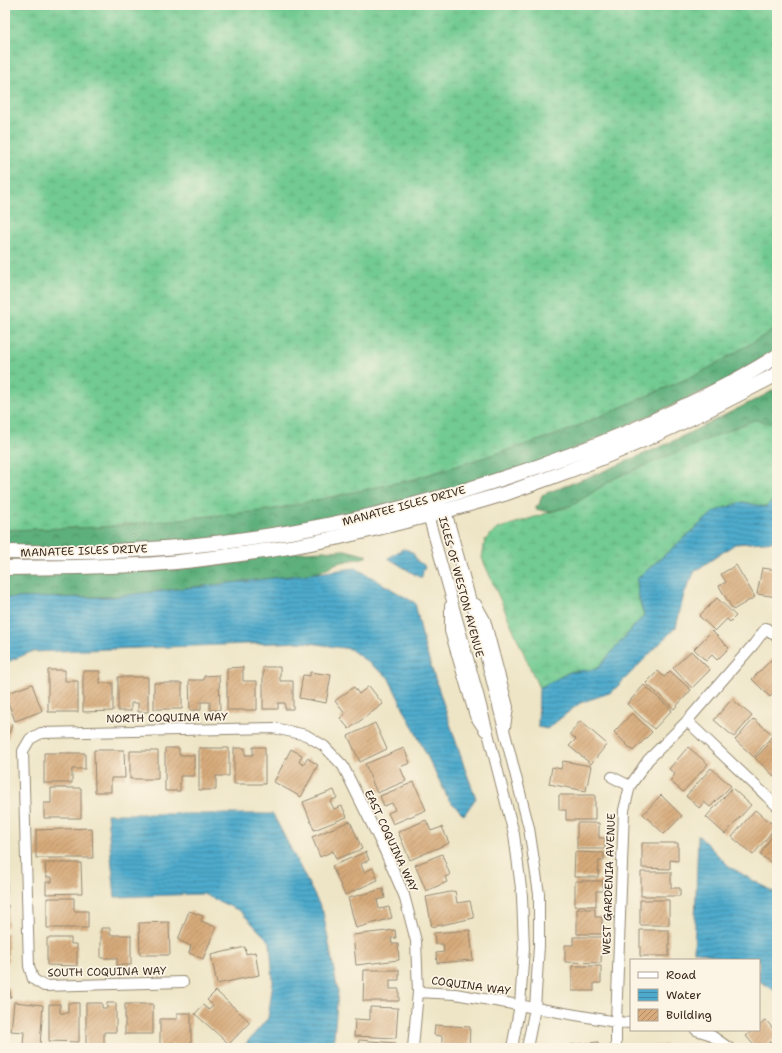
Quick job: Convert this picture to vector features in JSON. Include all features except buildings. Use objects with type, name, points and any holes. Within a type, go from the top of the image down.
[{"type":"street","name":"MANATEE ISLES DRIVE","points":[[5,552],[56,553],[122,551],[189,546],[259,537],[362,518],[432,500],[515,475],[606,441],[660,418],[721,388],[777,356]]},
{"type":"street","points":[[765,364],[775,378]]},
{"type":"street","name":"MANATEE ISLES DRIVE","points":[[5,568],[140,565],[211,558],[265,551],[314,542],[446,511],[509,492],[569,471],[666,430],[775,378]]},
{"type":"street","name":"ISLES OF WESTON AVENUE","points":[[512,1048],[520,1005],[524,948],[522,896],[514,834],[478,694],[428,515],[432,500],[446,511],[477,623],[498,689],[504,731],[529,828],[539,894],[539,946],[534,1008],[527,1048]]},
{"type":"street","points":[[468,591],[485,620],[498,689],[478,694]]},
{"type":"street","points":[[450,594],[450,631],[475,716],[489,736]]},
{"type":"street","points":[[459,628],[477,623]]},
{"type":"street","name":"WEST GARDENIA AVENUE","points":[[616,1048],[624,810],[630,786],[648,760],[687,721],[754,644],[766,628],[777,638]]},
{"type":"street","points":[[687,721],[777,806]]},
{"type":"street","name":"NORTH COQUINA WAY","points":[[32,979],[28,966],[22,751],[30,739],[41,733],[266,728],[274,728],[306,735]]},
{"type":"street","name":"EAST COQUINA WAY","points":[[306,735],[324,746],[343,766],[384,849],[404,895],[416,940],[418,992],[413,1048]]},
{"type":"street","points":[[612,777],[630,786]]},
{"type":"street","name":"SOUTH COQUINA WAY","points":[[32,979],[44,986],[183,982]]},
{"type":"street","name":"COQUINA WAY","points":[[418,992],[454,994],[616,1022],[630,1023]]},
{"type":"street","points":[[699,1031],[709,1034],[729,1048]]},
{"type":"green space","points":[[5,5],[777,5],[777,328],[702,372],[559,434],[414,479],[270,510],[101,527],[5,530]]},
{"type":"green space","points":[[777,328],[777,356],[765,364],[515,475],[259,537],[5,552],[5,530],[101,527],[270,510],[414,479],[559,434],[702,372]]},
{"type":"green space","points":[[777,388],[777,427],[771,423],[615,478],[573,505],[549,512],[536,509],[542,495],[665,445]]},
{"type":"green space","points":[[754,420],[771,423],[777,427],[777,500],[774,499],[766,507],[743,502],[715,511],[637,579],[639,599],[644,615],[597,669],[570,672],[539,688],[482,558],[485,540],[497,529],[573,505],[615,478]]},
{"type":"green space","points":[[345,550],[368,556],[337,563],[317,573],[109,597],[5,598],[5,575]]},
{"type":"water","points":[[774,499],[777,500],[777,541],[735,544],[695,571],[684,594],[676,627],[612,692],[580,703],[547,729],[538,727],[539,688],[570,672],[597,669],[644,615],[639,599],[637,579],[715,511],[743,502],[766,507]]},
{"type":"water","points":[[403,549],[411,551],[417,561],[424,565],[425,569],[422,577],[419,577],[388,558]]},
{"type":"water","points":[[356,568],[415,603],[425,648],[476,798],[464,815],[449,800],[388,677],[350,649],[303,642],[31,652],[5,663],[5,598],[109,597]]},
{"type":"water","points":[[107,814],[273,814],[323,912],[338,992],[333,1048],[242,1048],[268,1018],[273,982],[270,942],[240,911],[203,894],[115,897]]},
{"type":"water","points":[[698,835],[730,867],[777,894],[777,993],[760,982],[760,959],[724,959],[694,951]]}]
